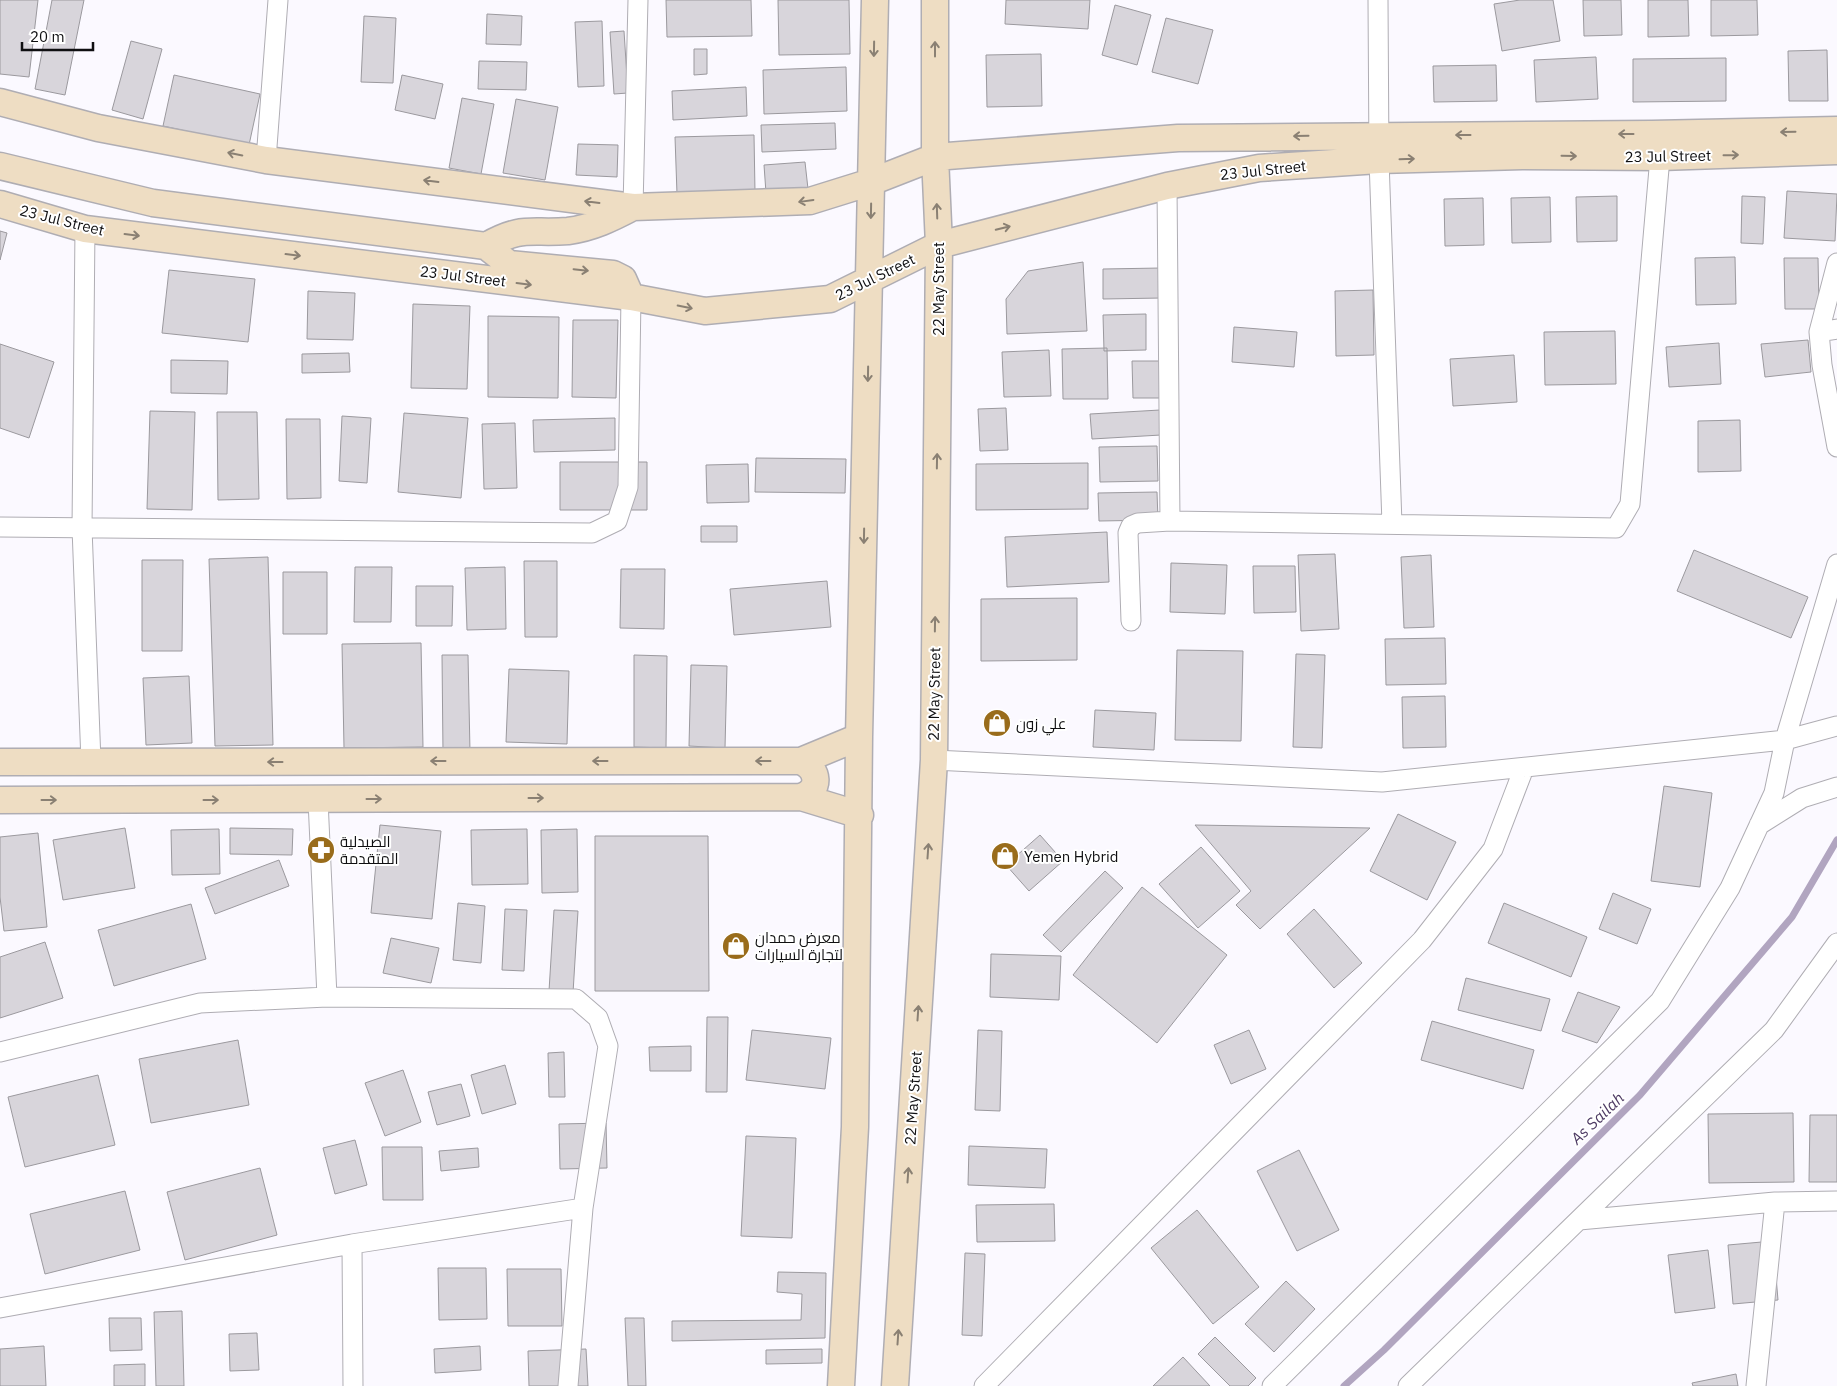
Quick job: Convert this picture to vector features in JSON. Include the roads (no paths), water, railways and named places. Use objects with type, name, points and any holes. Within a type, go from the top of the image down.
[{"type":"street","points":[[266,160],[278,0]]},
{"type":"street","points":[[486,246],[506,234],[522,231],[568,231],[599,224],[633,207],[638,0]]},
{"type":"street","points":[[841,1386],[854,1127],[875,0]]},
{"type":"street","name":"22 May Street","points":[[894,1386],[934,760],[939,245],[935,157],[935,0]]},
{"type":"street","points":[[1378,0],[1380,148],[1392,524]]},
{"type":"street","name":"23 Jul Street","points":[[0,102],[98,128],[266,160],[633,207],[810,201],[871,182],[935,157],[1178,138],[1522,156],[1660,157],[1808,154],[1837,151]]},
{"type":"street","name":"23 Jul Street","points":[[0,204],[85,229],[631,297],[705,311],[830,299],[939,245],[1167,186],[1380,148],[1652,134],[1837,130]]},
{"type":"street","points":[[1131,621],[1128,533],[1131,526],[1138,523],[1170,521],[1616,528],[1630,504],[1660,157]]},
{"type":"street","points":[[0,166],[152,203],[486,246],[510,264],[613,274],[623,279],[631,297],[628,486],[617,521],[592,534],[0,528]]},
{"type":"street","points":[[1167,186],[1170,521]]},
{"type":"street","points":[[85,229],[82,528],[92,800]]},
{"type":"street","points":[[1837,263],[1822,365],[1837,447]]},
{"type":"street","points":[[1272,1386],[1660,1001],[1730,888],[1774,792],[1785,740],[1837,564]]},
{"type":"street","points":[[934,760],[1382,782],[1785,740],[1837,726]]},
{"type":"street","points":[[800,761],[860,737]]},
{"type":"street","points":[[0,762],[800,761],[808,764],[814,770],[816,779],[812,791],[800,797]]},
{"type":"street","points":[[984,1386],[1422,940],[1493,849],[1524,768]]},
{"type":"street","points":[[1759,825],[1802,798],[1837,787]]},
{"type":"street","points":[[0,800],[800,797],[860,815]]},
{"type":"street","points":[[318,800],[327,997]]},
{"type":"street","points":[[1408,1386],[1774,1030],[1837,942]]},
{"type":"street","points":[[0,1052],[200,1003],[327,997],[576,999],[598,1018],[608,1046],[583,1208],[568,1386]]},
{"type":"street","points":[[1579,1220],[1776,1202],[1837,1201]]},
{"type":"street","points":[[1756,1386],[1776,1202]]},
{"type":"street","points":[[0,1308],[352,1244],[583,1208]]},
{"type":"street","points":[[352,1244],[353,1386]]},
{"type":"waterway","name":"As Sailah","points":[[1344,1386],[1384,1350],[1640,1095],[1792,917],[1837,840]]},
{"type":"place","name":"علي زون","points":[[997,723]]},
{"type":"place","name":"الصيدلية المتقدمة","points":[[321,850]]},
{"type":"place","name":"Yemen Hybrid","points":[[1005,856]]},
{"type":"place","name":"معرض حمدان لتجارة السيارات","points":[[736,946]]}]
